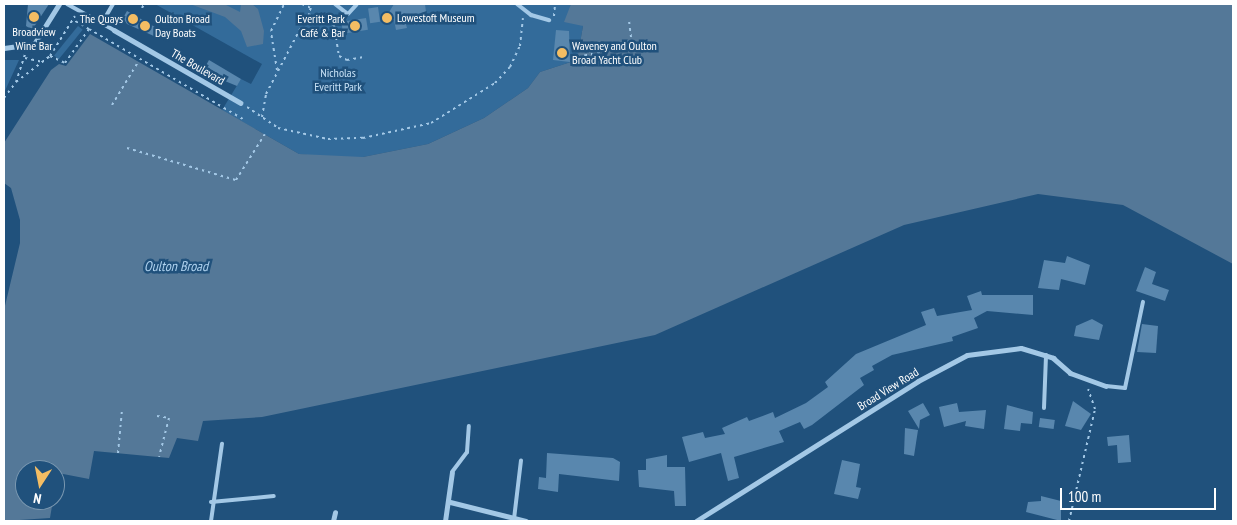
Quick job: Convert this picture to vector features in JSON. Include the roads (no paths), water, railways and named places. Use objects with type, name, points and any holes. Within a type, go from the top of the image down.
[{"type":"street","points":[[4,48],[26,48],[38,39],[59,4]]},
{"type":"street","name":"The Boulevard","points":[[114,30],[240,103]]},
{"type":"street","name":"Broad View Road","points":[[696,521],[918,381],[967,355],[1022,348],[1046,355],[1083,378],[1106,386]]},
{"type":"street","points":[[445,521],[450,502],[452,472]]},
{"type":"street","points":[[450,502],[514,520],[526,521]]},
{"type":"street","points":[[333,521],[335,512]]},
{"type":"lane","name":"The Boulevard","points":[[68,4],[114,30]]},
{"type":"lane","points":[[102,24],[113,4]]},
{"type":"lane","points":[[334,4],[348,14],[357,4]]},
{"type":"lane","points":[[517,4],[523,10],[551,20]]},
{"type":"lane","points":[[1106,386],[1125,388],[1143,302]]},
{"type":"lane","points":[[1044,408],[1046,355]]},
{"type":"lane","points":[[452,472],[466,452],[469,426]]},
{"type":"lane","points":[[211,521],[211,502],[222,444]]},
{"type":"lane","points":[[514,520],[521,460]]},
{"type":"lane","points":[[211,502],[274,496]]},
{"type":"water","points":[[190,4],[224,4],[240,12],[241,4],[252,4],[258,9],[264,31],[263,44],[247,47],[241,31],[225,17]]},
{"type":"water","name":"Oulton Broad","points":[[571,4],[1233,4],[1233,264],[1123,205],[1038,194],[904,225],[655,335],[262,417],[203,421],[198,441],[177,438],[169,458],[94,451],[89,479],[65,474],[65,460],[15,460],[15,510],[51,510],[50,518],[4,521],[4,310],[20,243],[20,220],[11,188],[4,183],[4,143],[51,70],[59,64],[66,66],[90,34],[299,154],[363,157],[428,144],[484,118],[528,88],[540,72],[577,60],[583,26],[564,22]]},
{"type":"place","name":"Broadview Wine Bar","points":[[34,17]]},
{"type":"place","name":"Lowestoft Museum","points":[[387,18]]},
{"type":"place","name":"The Quays","points":[[133,19]]},
{"type":"place","name":"Oulton Broad Day Boats","points":[[145,26]]},
{"type":"place","name":"Everitt Park Café & Bar","points":[[355,26]]},
{"type":"place","name":"Waveney and Oulton Broad Yacht Club","points":[[562,53]]},
{"type":"park label","name":"Nicholas Everitt Park","points":[[338,80]]}]
